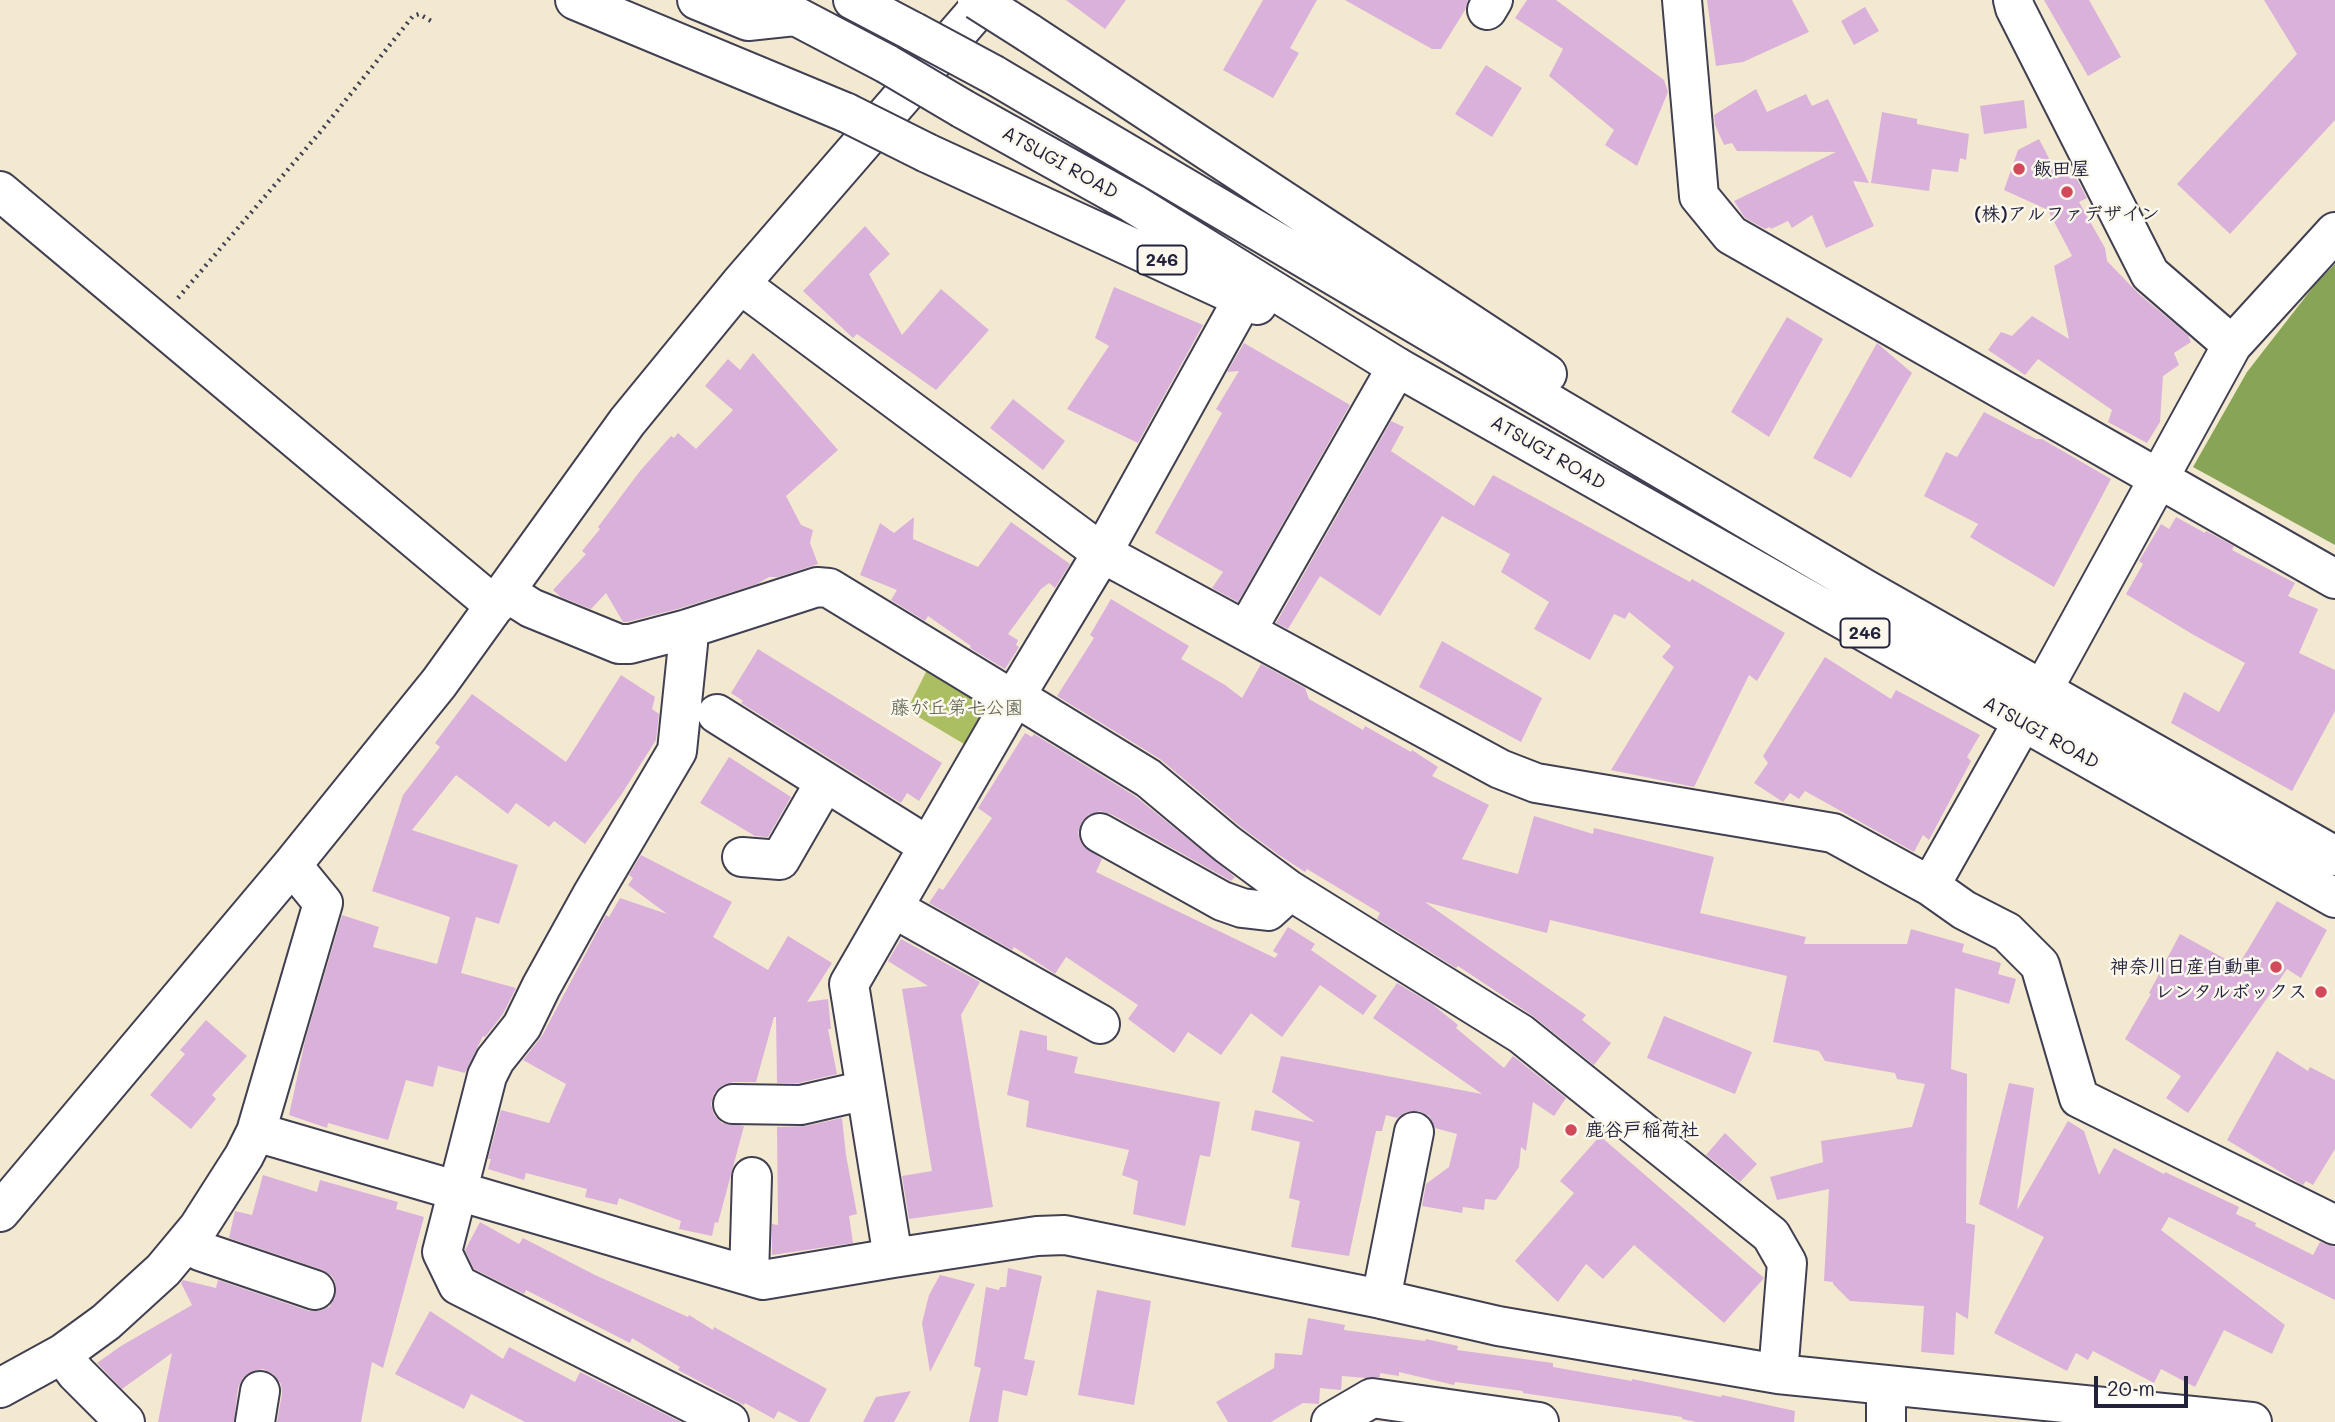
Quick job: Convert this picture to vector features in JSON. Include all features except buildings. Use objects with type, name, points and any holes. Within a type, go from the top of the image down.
[{"type":"main road","name":"246","points":[[575,0],[847,113],[927,153],[1396,367]]},
{"type":"main road","points":[[697,0],[748,21],[780,8]]},
{"type":"main road","name":"ATSUGI ROAD","points":[[853,0],[993,75],[1865,589],[2032,707],[2335,898]]},
{"type":"main road","name":"246","points":[[977,0],[1703,476],[1865,589]]},
{"type":"main road","points":[[0,1212],[292,865],[439,683],[627,422],[740,284],[986,0]]},
{"type":"main road","points":[[1682,0],[1699,196],[1731,235],[2335,579]]},
{"type":"main road","points":[[2013,0],[2150,274],[2232,345]]},
{"type":"main road","name":"ATSUGI ROAD","points":[[780,8],[887,64],[1132,203],[1396,367],[2032,707],[2335,856]]},
{"type":"main road","points":[[0,191],[158,324],[501,599],[619,643],[630,644],[687,629],[817,587],[830,588],[1013,700],[1029,705],[1148,778],[1227,844],[1286,888],[1521,1034],[1771,1235],[1787,1263],[1778,1374]]},
{"type":"main road","points":[[1930,886],[2232,345],[2335,232]]},
{"type":"main road","points":[[740,284],[1102,553],[1500,769],[1536,783],[1833,833],[1930,886],[1964,910],[2007,932],[2040,965],[2079,1098],[2335,1225]]},
{"type":"main road","points":[[893,1258],[849,984],[1013,700],[1102,553],[1243,299]]},
{"type":"main road","points":[[1246,631],[1396,367]]},
{"type":"main road","points":[[687,629],[688,644],[677,751],[586,907],[522,1026],[495,1060],[487,1076],[442,1252],[458,1285],[729,1422]]},
{"type":"main road","points":[[717,714],[928,846]]},
{"type":"main road","points":[[742,857],[780,860],[825,782]]},
{"type":"main road","points":[[1100,833],[1222,901],[1242,908],[1268,911],[1279,901],[1286,888]]},
{"type":"main road","points":[[0,1388],[61,1354],[106,1322],[163,1270],[187,1242],[244,1156],[256,1132],[323,904],[292,865]]},
{"type":"main road","points":[[893,908],[1100,1024]]},
{"type":"main road","points":[[733,1104],[801,1105],[866,1090]]},
{"type":"main road","points":[[256,1132],[763,1280],[1037,1236],[1065,1235],[1381,1299],[1498,1326],[1778,1374],[1886,1385],[2015,1410],[2252,1422]]},
{"type":"main road","points":[[1381,1299],[1420,1152]]},
{"type":"main road","points":[[749,1276],[752,1177]]},
{"type":"main road","points":[[187,1242],[200,1251],[315,1290]]},
{"type":"main road","points":[[61,1354],[125,1422]]},
{"type":"main road","points":[[1886,1385],[1886,1422]]},
{"type":"main road","points":[[1331,1422],[1372,1398],[1539,1422]]},
{"type":"path","points":[[158,324],[321,131],[413,16],[419,13],[431,21]]},
{"type":"green space","points":[[2335,264],[2335,545],[2193,467],[2247,372],[2317,282]]},
{"type":"green space","name":"藤が丘第七公園","points":[[930,664],[993,711],[974,750],[907,710]]},
{"type":"place","name":"飯田屋","points":[[2019,169]]},
{"type":"place","name":"(株)アルファデザイン","points":[[2067,192]]},
{"type":"place","name":"神奈川日産自動車","points":[[2276,967]]},
{"type":"place","name":"レンタルボックス","points":[[2321,992]]},
{"type":"place","name":"鹿谷戸稲荷社","points":[[1571,1130]]}]
